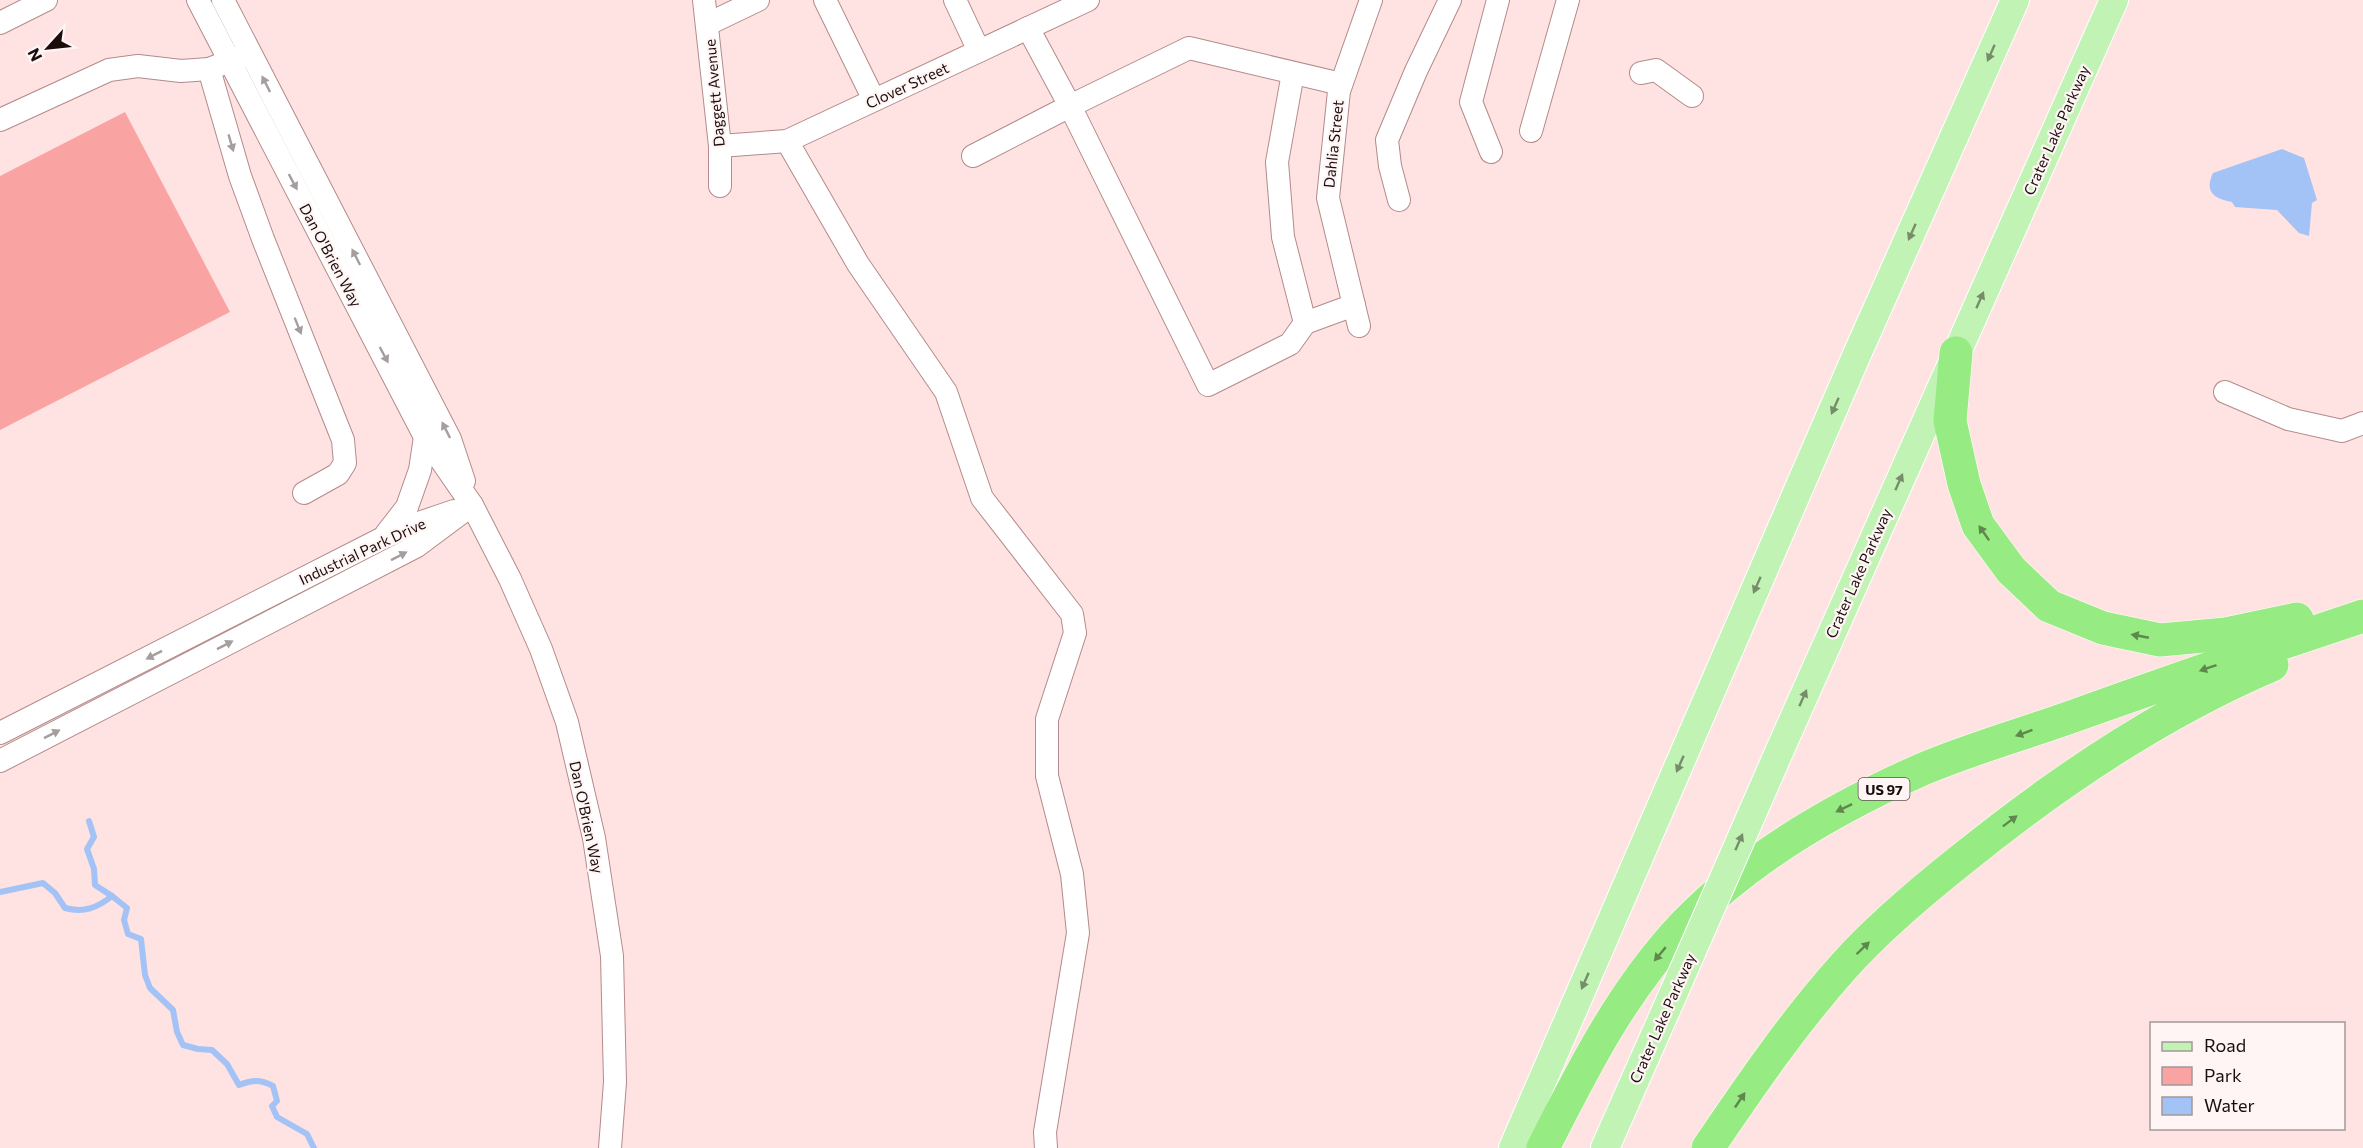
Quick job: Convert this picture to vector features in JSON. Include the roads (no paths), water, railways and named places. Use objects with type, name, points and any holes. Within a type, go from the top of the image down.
[{"type":"highway","points":[[1956,353],[1950,420],[1964,484],[1978,525],[2010,570],[2049,606],[2103,628],[2160,640],[2226,634],[2363,604]]},
{"type":"highway","name":"US 97","points":[[1543,1148],[1608,1024],[1639,978],[1685,924],[1746,868],[1836,812],[1924,769],[2363,616]]},
{"type":"highway","points":[[1707,1148],[1760,1071],[1844,966],[1923,890],[2011,819],[2150,725],[2263,669],[2363,626]]},
{"type":"main road","points":[[1513,1148],[1854,363],[2015,0]]},
{"type":"main road","points":[[2081,75],[2087,22],[2094,0]]},
{"type":"main road","name":"Crater Lake Parkway","points":[[1605,1148],[2114,0]]},
{"type":"street","points":[[0,23],[46,0]]},
{"type":"street","name":"Dan O'Brien Way","points":[[198,0],[240,58],[450,439],[472,505]]},
{"type":"street","name":"Dan O'Brien Way","points":[[223,0],[240,58],[425,437],[472,505],[510,579],[541,649],[567,722],[594,838],[612,956],[615,1082],[610,1148]]},
{"type":"street","name":"Daggett Avenue","points":[[704,0],[720,146],[720,186]]},
{"type":"street","points":[[708,24],[758,0]]},
{"type":"street","points":[[825,0],[874,100]]},
{"type":"street","points":[[955,0],[979,51]]},
{"type":"street","name":"Clover Street","points":[[720,146],[787,141],[1028,28],[1046,9],[1088,0]]},
{"type":"street","name":"Dahlia Street","points":[[1305,323],[1356,316],[1328,198],[1341,84],[1371,0]]},
{"type":"street","points":[[1399,200],[1390,166],[1387,140],[1416,71],[1450,0]]},
{"type":"street","points":[[1491,152],[1471,102],[1498,0]]},
{"type":"street","points":[[1531,131],[1568,0]]},
{"type":"street","points":[[1028,28],[1070,106],[1208,385],[1290,344],[1305,323],[1283,237],[1276,162],[1293,73]]},
{"type":"street","points":[[973,156],[1189,48],[1341,84]]},
{"type":"street","points":[[0,120],[109,70],[138,66],[181,71],[209,69],[240,58]]},
{"type":"street","points":[[209,69],[240,176],[343,440],[345,463],[338,474],[304,493]]},
{"type":"street","points":[[1641,73],[1656,70],[1692,96]]},
{"type":"street","points":[[787,141],[858,264],[946,392],[982,498],[1072,615],[1075,633],[1047,719],[1047,776],[1072,874],[1078,933],[1045,1132],[1046,1148]]},
{"type":"street","points":[[2225,392],[2288,419],[2342,430],[2363,423]]},
{"type":"street","points":[[383,538],[407,507],[420,470],[425,437]]},
{"type":"street","name":"Industrial Park Drive","points":[[0,733],[383,538],[410,526],[472,505]]},
{"type":"street","name":"Industrial Park Drive","points":[[0,761],[417,546],[472,505]]},
{"type":"water","points":[[2282,149],[2304,158],[2317,200],[2312,203],[2309,236],[2299,233],[2277,210],[2235,207],[2232,202],[2216,197],[2210,190],[2213,173]]},
{"type":"waterway","points":[[0,892],[43,883],[55,893],[65,908],[78,910],[101,904],[112,896],[95,885],[94,869],[87,849],[94,837],[89,821]]},
{"type":"waterway","points":[[112,896],[127,908],[124,920],[128,934],[141,939],[145,975],[150,988],[173,1010],[177,1032],[183,1045],[212,1050],[227,1064],[239,1085],[256,1081],[273,1086],[277,1101],[272,1106],[277,1117],[307,1134],[314,1148]]}]
